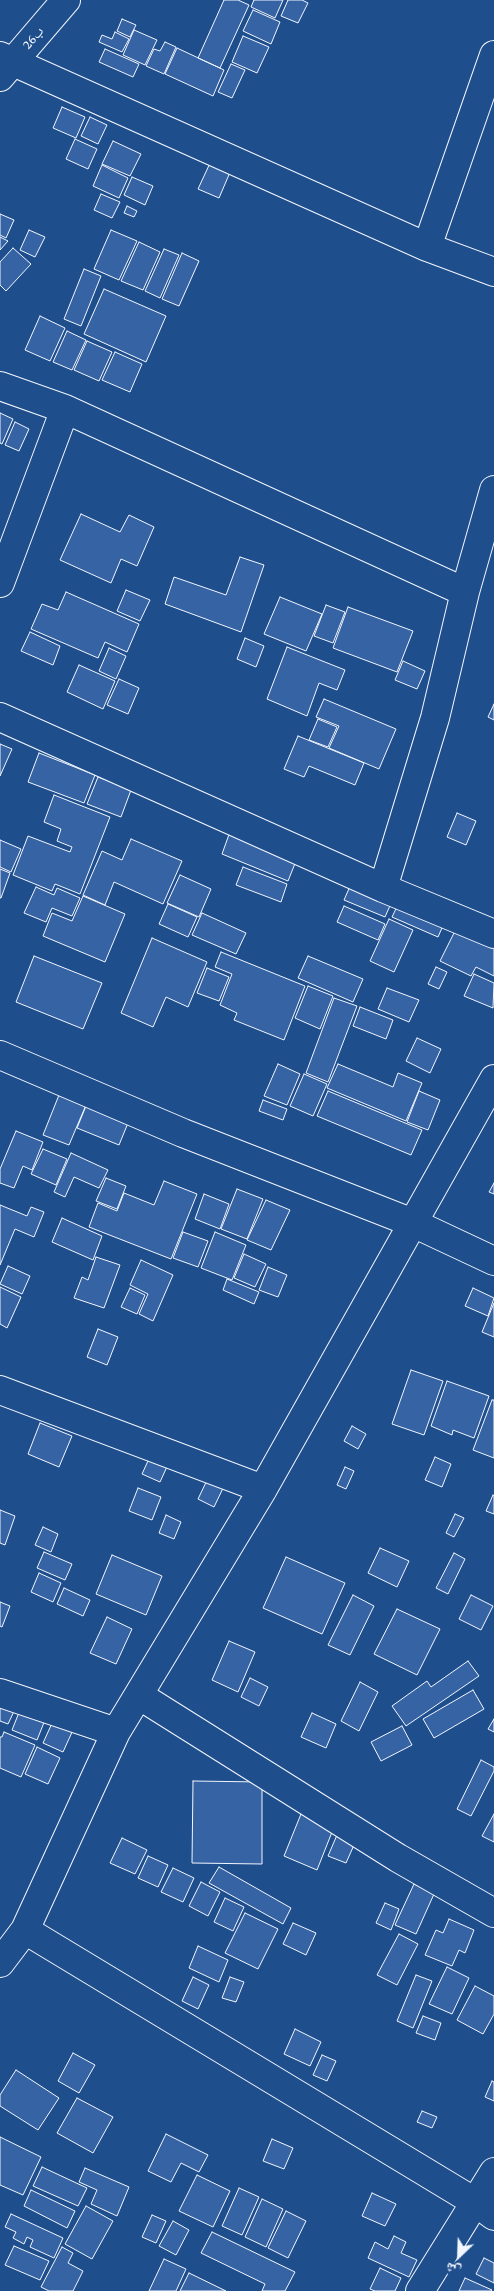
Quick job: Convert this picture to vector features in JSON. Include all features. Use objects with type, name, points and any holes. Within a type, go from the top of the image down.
[{"type":"main road","name":"26ب","points":[[4,65],[66,0]]},
{"type":"main road","points":[[427,247],[494,56]]},
{"type":"main road","points":[[4,65],[427,247],[494,272]]},
{"type":"main road","points":[[0,386],[65,409],[465,592]]},
{"type":"main road","points":[[0,583],[65,409]]},
{"type":"main road","points":[[383,888],[435,718],[465,592],[494,490]]},
{"type":"main road","points":[[0,717],[383,888],[494,934]]},
{"type":"main road","points":[[0,1055],[183,1133],[413,1223],[494,1261]]},
{"type":"main road","points":[[0,1962],[25,1930],[116,1732],[140,1696],[264,1489],[494,1079]]},
{"type":"main road","points":[[0,1390],[264,1489]]},
{"type":"main road","points":[[0,1693],[116,1732]]},
{"type":"main road","points":[[140,1696],[398,1858],[494,1913]]},
{"type":"main road","points":[[25,1930],[485,2209]]},
{"type":"main road","points":[[420,2291],[485,2209],[494,2172]]},
{"type":"building","points":[[224,0],[238,0],[249,5],[220,68],[198,58]]},
{"type":"building","points":[[254,0],[283,0],[275,18],[251,7]]},
{"type":"building","points":[[288,0],[302,0],[308,3],[298,23],[281,16]]},
{"type":"building","points":[[253,10],[280,22],[271,44],[243,31]]},
{"type":"building","points":[[122,19],[136,25],[130,37],[117,31]]},
{"type":"building","points":[[134,30],[157,40],[145,65],[123,55]]},
{"type":"building","points":[[115,32],[129,39],[122,52],[99,42],[102,35],[112,39]]},
{"type":"building","points":[[243,36],[269,47],[257,73],[232,62]]},
{"type":"building","points":[[165,42],[176,47],[164,74],[146,66],[154,49],[160,51]]},
{"type":"building","points":[[177,48],[224,70],[213,96],[165,74]]},
{"type":"building","points":[[105,49],[139,64],[133,77],[99,62]]},
{"type":"building","points":[[231,64],[245,70],[232,98],[218,92]]},
{"type":"building","points":[[62,107],[85,117],[76,138],[53,128]]},
{"type":"building","points":[[90,117],[107,125],[98,144],[81,136]]},
{"type":"building","points":[[75,139],[97,149],[88,169],[66,159]]},
{"type":"building","points":[[113,141],[141,154],[130,176],[102,164]]},
{"type":"building","points":[[211,161],[231,170],[219,198],[198,189]]},
{"type":"building","points":[[102,165],[128,178],[119,198],[93,186]]},
{"type":"building","points":[[132,177],[153,186],[145,205],[124,195]]},
{"type":"building","points":[[101,194],[120,202],[112,218],[94,210]]},
{"type":"building","points":[[127,206],[137,211],[134,217],[124,213]]},
{"type":"building","points":[[0,214],[14,220],[6,238],[0,235]]},
{"type":"building","points":[[29,230],[45,237],[35,257],[20,250]]},
{"type":"building","points":[[111,230],[137,241],[119,280],[94,269]]},
{"type":"building","points":[[0,237],[8,241],[0,250]]},
{"type":"building","points":[[139,242],[160,252],[143,290],[121,281]]},
{"type":"building","points":[[13,248],[31,264],[6,291],[0,285],[0,262]]},
{"type":"building","points":[[164,249],[179,255],[160,298],[145,291]]},
{"type":"building","points":[[182,253],[199,261],[179,306],[162,299]]},
{"type":"building","points":[[84,269],[101,276],[81,326],[64,319]]},
{"type":"building","points":[[104,289],[166,316],[146,362],[84,334]]},
{"type":"building","points":[[40,316],[65,328],[50,361],[25,350]]},
{"type":"building","points":[[67,331],[86,340],[72,370],[53,362]]},
{"type":"building","points":[[87,341],[112,352],[99,381],[74,370]]},
{"type":"building","points":[[115,352],[142,364],[130,392],[102,380]]},
{"type":"building","points":[[0,413],[13,419],[2,444],[0,443]]},
{"type":"building","points":[[15,422],[29,429],[19,451],[5,445]]},
{"type":"building","points":[[81,514],[120,532],[129,515],[154,527],[137,566],[121,559],[111,583],[60,560]]},
{"type":"building","points":[[240,557],[264,565],[241,632],[165,604],[174,577],[226,595]]},
{"type":"building","points":[[126,590],[150,600],[140,621],[117,611]]},
{"type":"building","points":[[66,592],[139,624],[127,652],[105,642],[98,658],[31,629],[42,604],[58,610]]},
{"type":"building","points":[[280,597],[322,614],[306,651],[264,634]]},
{"type":"building","points":[[326,605],[345,612],[333,643],[314,636]]},
{"type":"building","points":[[348,607],[413,631],[397,672],[333,648]]},
{"type":"building","points":[[30,632],[60,646],[53,665],[21,651]]},
{"type":"building","points":[[245,638],[264,646],[256,667],[237,659]]},
{"type":"building","points":[[287,647],[345,670],[337,690],[319,683],[307,716],[267,699]]},
{"type":"building","points":[[109,648],[126,656],[116,679],[99,671]]},
{"type":"building","points":[[403,661],[425,671],[417,689],[395,680]]},
{"type":"building","points":[[79,665],[115,681],[103,709],[67,692]]},
{"type":"building","points":[[119,679],[139,688],[128,714],[107,705]]},
{"type":"building","points":[[324,699],[396,729],[379,769],[329,748],[339,726],[316,717]]},
{"type":"building","points":[[494,704],[494,720],[488,717]]},
{"type":"building","points":[[318,719],[337,727],[328,747],[309,740]]},
{"type":"building","points":[[298,736],[364,763],[355,785],[309,766],[304,777],[284,769]]},
{"type":"building","points":[[0,744],[12,749],[0,776]]},
{"type":"building","points":[[39,753],[95,775],[84,803],[28,782]]},
{"type":"building","points":[[98,777],[131,790],[121,817],[87,804]]},
{"type":"building","points":[[54,795],[110,817],[80,894],[55,884],[52,891],[13,875],[28,836],[70,852],[72,847],[57,841],[61,829],[44,822]]},
{"type":"building","points":[[457,813],[476,821],[466,845],[447,837]]},
{"type":"building","points":[[231,829],[298,856],[288,881],[222,854]]},
{"type":"building","points":[[131,839],[182,861],[163,904],[114,882],[105,905],[83,895],[102,851],[122,860]]},
{"type":"building","points":[[0,840],[21,849],[11,872],[0,867]]},
{"type":"building","points":[[243,867],[287,884],[281,902],[236,885]]},
{"type":"building","points":[[0,869],[10,873],[1,898],[0,898]]},
{"type":"building","points":[[180,875],[211,889],[199,917],[167,903]]},
{"type":"building","points":[[355,875],[396,892],[385,917],[344,900]]},
{"type":"building","points":[[36,887],[54,895],[57,888],[80,898],[72,916],[52,908],[46,922],[24,913]]},
{"type":"building","points":[[403,894],[448,914],[438,937],[392,917]]},
{"type":"building","points":[[83,896],[125,914],[105,962],[43,936],[52,913],[72,921]]},
{"type":"building","points":[[168,904],[197,917],[188,937],[159,924]]},
{"type":"building","points":[[344,906],[385,924],[378,940],[337,922]]},
{"type":"building","points":[[202,913],[246,933],[236,954],[192,935]]},
{"type":"building","points":[[389,919],[413,930],[394,972],[370,961]]},
{"type":"building","points":[[459,923],[494,932],[494,976],[476,967],[471,976],[440,961]]},
{"type":"building","points":[[152,938],[207,962],[188,1007],[166,997],[153,1027],[121,1013]]},
{"type":"building","points":[[221,952],[305,986],[284,1040],[234,1020],[237,1013],[220,1005],[232,974],[215,967]]},
{"type":"building","points":[[34,956],[102,983],[83,1029],[16,1002]]},
{"type":"building","points":[[308,956],[363,979],[353,1002],[298,978]]},
{"type":"building","points":[[436,967],[447,972],[439,989],[428,984]]},
{"type":"building","points":[[207,968],[229,977],[219,1001],[197,993]]},
{"type":"building","points":[[474,974],[494,983],[493,1008],[464,996]]},
{"type":"building","points":[[308,986],[333,996],[320,1029],[295,1018]]},
{"type":"building","points":[[387,988],[419,1000],[409,1022],[378,1009]]},
{"type":"building","points":[[334,998],[357,1006],[328,1082],[306,1073]]},
{"type":"building","points":[[360,1007],[393,1020],[386,1039],[353,1026]]},
{"type":"building","points":[[417,1038],[441,1049],[430,1073],[406,1061]]},
{"type":"building","points":[[278,1064],[300,1074],[287,1105],[264,1096]]},
{"type":"building","points":[[338,1064],[393,1087],[398,1073],[422,1083],[406,1121],[327,1088]]},
{"type":"building","points":[[304,1074],[327,1084],[313,1116],[290,1106]]},
{"type":"building","points":[[328,1091],[422,1130],[411,1155],[317,1116]]},
{"type":"building","points":[[419,1091],[440,1100],[428,1130],[407,1122]]},
{"type":"building","points":[[59,1095],[86,1105],[69,1145],[43,1135]]},
{"type":"building","points":[[263,1100],[287,1109],[283,1120],[259,1111]]},
{"type":"building","points":[[86,1106],[128,1123],[119,1145],[77,1128]]},
{"type":"building","points":[[16,1131],[43,1142],[32,1170],[23,1166],[14,1188],[0,1183],[0,1169]]},
{"type":"building","points":[[43,1149],[67,1159],[56,1185],[31,1174]]},
{"type":"building","points":[[71,1153],[108,1170],[99,1188],[74,1177],[65,1197],[54,1192]]},
{"type":"building","points":[[106,1178],[126,1186],[117,1209],[96,1201]]},
{"type":"building","points":[[164,1181],[197,1194],[171,1259],[89,1227],[98,1203],[117,1211],[124,1193],[154,1205]]},
{"type":"building","points":[[494,1183],[494,1194],[489,1192]]},
{"type":"building","points":[[237,1189],[263,1199],[247,1239],[221,1229]]},
{"type":"building","points":[[204,1194],[229,1204],[220,1229],[195,1219]]},
{"type":"building","points":[[266,1200],[290,1210],[271,1250],[247,1240]]},
{"type":"building","points":[[0,1205],[27,1216],[31,1207],[44,1212],[34,1237],[15,1229],[0,1265]]},
{"type":"building","points":[[62,1218],[102,1236],[93,1260],[52,1242]]},
{"type":"building","points":[[183,1232],[208,1241],[198,1267],[173,1258]]},
{"type":"building","points":[[215,1232],[246,1245],[232,1280],[201,1268]]},
{"type":"building","points":[[244,1254],[266,1264],[255,1287],[234,1278]]},
{"type":"building","points":[[96,1257],[120,1265],[104,1308],[74,1298],[82,1277],[88,1280]]},
{"type":"building","points":[[141,1260],[173,1275],[153,1321],[139,1314],[148,1294],[130,1285]]},
{"type":"building","points":[[8,1266],[30,1276],[22,1294],[0,1284]]},
{"type":"building","points":[[268,1267],[287,1275],[278,1297],[259,1290]]},
{"type":"building","points":[[227,1279],[259,1292],[254,1304],[223,1290]]},
{"type":"building","points":[[0,1287],[21,1297],[7,1328],[0,1324]]},
{"type":"building","points":[[130,1288],[145,1295],[137,1314],[121,1307]]},
{"type":"building","points":[[473,1288],[494,1298],[488,1316],[465,1306]]},
{"type":"building","points":[[494,1303],[494,1337],[482,1332]]},
{"type":"building","points":[[98,1329],[118,1337],[107,1365],[87,1357]]},
{"type":"building","points":[[411,1370],[443,1381],[424,1435],[392,1424]]},
{"type":"building","points":[[447,1381],[489,1396],[474,1438],[453,1430],[452,1435],[431,1426]]},
{"type":"building","points":[[492,1400],[494,1400],[494,1458],[473,1450]]},
{"type":"building","points":[[40,1423],[72,1436],[59,1467],[28,1454]]},
{"type":"building","points":[[352,1426],[366,1434],[358,1449],[344,1441]]},
{"type":"building","points":[[153,1450],[171,1458],[160,1482],[142,1474]]},
{"type":"building","points":[[435,1457],[451,1464],[442,1487],[425,1480]]},
{"type":"building","points":[[345,1467],[354,1471],[346,1489],[337,1485]]},
{"type":"building","points":[[210,1474],[226,1482],[214,1507],[198,1499]]},
{"type":"building","points":[[138,1488],[161,1497],[152,1520],[129,1511]]},
{"type":"building","points":[[494,1496],[494,1514],[486,1511]]},
{"type":"building","points":[[0,1510],[15,1516],[5,1545],[0,1543]]},
{"type":"building","points":[[455,1514],[464,1518],[454,1537],[446,1533]]},
{"type":"building","points":[[166,1515],[181,1522],[174,1539],[159,1533]]},
{"type":"building","points":[[43,1527],[58,1534],[51,1552],[35,1545]]},
{"type":"building","points":[[380,1548],[409,1561],[397,1587],[368,1573]]},
{"type":"building","points":[[44,1552],[72,1564],[65,1580],[37,1568]]},
{"type":"building","points":[[454,1553],[465,1559],[448,1594],[436,1588]]},
{"type":"building","points":[[112,1555],[162,1576],[146,1615],[96,1594]]},
{"type":"building","points":[[286,1557],[345,1583],[322,1634],[263,1608]]},
{"type":"building","points":[[39,1573],[61,1583],[53,1602],[31,1592]]},
{"type":"building","points":[[64,1588],[90,1600],[83,1616],[57,1604]]},
{"type":"building","points":[[353,1595],[374,1606],[350,1655],[328,1645]]},
{"type":"building","points":[[471,1595],[493,1606],[481,1630],[459,1619]]},
{"type":"building","points":[[0,1602],[10,1606],[2,1627],[0,1626]]},
{"type":"building","points":[[397,1609],[440,1629],[417,1675],[374,1654]]},
{"type":"building","points":[[107,1617],[132,1629],[116,1664],[90,1653]]},
{"type":"building","points":[[229,1641],[255,1652],[238,1692],[212,1680]]},
{"type":"building","points":[[468,1661],[479,1676],[406,1726],[392,1706],[427,1681],[431,1687]]},
{"type":"building","points":[[250,1678],[268,1687],[259,1706],[241,1697]]},
{"type":"building","points":[[360,1682],[378,1692],[359,1731],[341,1721]]},
{"type":"building","points":[[473,1690],[484,1709],[434,1738],[423,1719]]},
{"type":"building","points":[[0,1697],[17,1705],[8,1724],[0,1721]]},
{"type":"building","points":[[22,1705],[47,1715],[37,1740],[12,1730]]},
{"type":"building","points":[[312,1713],[336,1724],[326,1748],[301,1737]]},
{"type":"building","points":[[494,1719],[494,1732],[488,1729]]},
{"type":"building","points":[[53,1721],[73,1730],[63,1752],[43,1743]]},
{"type":"building","points":[[402,1726],[412,1745],[381,1761],[371,1742]]},
{"type":"building","points":[[4,1732],[35,1745],[21,1777],[0,1768],[0,1737],[2,1737]]},
{"type":"building","points":[[37,1747],[60,1758],[48,1784],[25,1774]]},
{"type":"building","points":[[481,1760],[494,1767],[494,1771],[471,1816],[457,1809]]},
{"type":"building","points":[[193,1781],[262,1782],[262,1864],[192,1863]]},
{"type":"building","points":[[301,1814],[334,1827],[317,1870],[284,1856]]},
{"type":"building","points":[[494,1814],[494,1842],[482,1836]]},
{"type":"building","points":[[340,1828],[358,1836],[346,1863],[328,1856]]},
{"type":"building","points":[[122,1838],[147,1850],[135,1874],[110,1863]]},
{"type":"building","points":[[148,1856],[168,1865],[158,1887],[138,1878]]},
{"type":"building","points":[[219,1867],[291,1908],[283,1924],[209,1883]]},
{"type":"building","points":[[173,1868],[194,1878],[183,1902],[161,1892]]},
{"type":"building","points":[[201,1882],[220,1892],[208,1916],[189,1906]]},
{"type":"building","points":[[414,1884],[434,1894],[416,1934],[395,1925]]},
{"type":"building","points":[[225,1898],[244,1907],[233,1931],[214,1922]]},
{"type":"building","points":[[385,1903],[399,1909],[391,1930],[376,1923]]},
{"type":"building","points":[[245,1913],[278,1929],[258,1969],[225,1953]]},
{"type":"building","points":[[449,1919],[474,1930],[465,1953],[459,1950],[452,1966],[425,1955],[436,1930],[443,1933]]},
{"type":"building","points":[[293,1923],[316,1933],[306,1955],[283,1944]]},
{"type":"building","points":[[399,1934],[418,1944],[397,1985],[377,1975]]},
{"type":"building","points":[[198,1946],[228,1960],[219,1982],[189,1968]]},
{"type":"building","points":[[447,1967],[469,1978],[452,2014],[429,2004]]},
{"type":"building","points":[[416,1975],[432,1981],[413,2028],[397,2021]]},
{"type":"building","points":[[193,1977],[209,1985],[198,2009],[182,2001]]},
{"type":"building","points":[[230,1977],[244,1982],[236,2002],[222,1998]]},
{"type":"building","points":[[475,1986],[494,1996],[494,2014],[483,2034],[457,2020]]},
{"type":"building","points":[[423,2016],[441,2023],[435,2040],[416,2033]]},
{"type":"building","points":[[295,2029],[321,2042],[310,2066],[284,2054]]},
{"type":"building","points":[[73,2053],[95,2065],[79,2093],[58,2081]]},
{"type":"building","points":[[322,2055],[336,2061],[327,2081],[313,2075]]},
{"type":"building","points":[[16,2070],[59,2098],[38,2130],[0,2106],[0,2095]]},
{"type":"building","points":[[492,2081],[494,2082],[494,2101],[485,2097]]},
{"type":"building","points":[[77,2098],[113,2117],[93,2153],[57,2133]]},
{"type":"building","points":[[422,2111],[437,2117],[432,2128],[417,2122]]},
{"type":"building","points":[[166,2134],[208,2155],[199,2172],[181,2163],[171,2182],[148,2171]]},
{"type":"building","points":[[0,2137],[41,2157],[23,2195],[0,2185]]},
{"type":"building","points":[[272,2139],[293,2148],[284,2169],[263,2161]]},
{"type":"building","points":[[42,2167],[87,2188],[78,2206],[33,2186]]},
{"type":"building","points":[[85,2168],[129,2187],[117,2216],[91,2204],[97,2190],[79,2182]]},
{"type":"building","points":[[197,2175],[230,2191],[213,2227],[179,2211]]},
{"type":"building","points":[[239,2188],[259,2197],[242,2235],[222,2226]]},
{"type":"building","points":[[31,2190],[75,2211],[67,2228],[24,2206]]},
{"type":"building","points":[[372,2193],[396,2204],[385,2226],[362,2216]]},
{"type":"building","points":[[262,2199],[283,2209],[266,2247],[245,2237]]},
{"type":"building","points":[[86,2206],[113,2221],[92,2259],[65,2244]]},
{"type":"building","points":[[286,2211],[306,2221],[288,2258],[268,2248]]},
{"type":"building","points":[[11,2214],[63,2238],[54,2258],[30,2247],[33,2240],[27,2237],[24,2244],[13,2238],[16,2232],[5,2227]]},
{"type":"building","points":[[152,2215],[166,2221],[156,2243],[142,2237]]},
{"type":"building","points":[[173,2221],[189,2230],[176,2255],[159,2246]]},
{"type":"building","points":[[212,2232],[295,2272],[285,2291],[262,2291],[265,2284],[201,2253]]},
{"type":"building","points":[[394,2236],[406,2242],[401,2253],[417,2260],[409,2277],[368,2258],[375,2242],[388,2249]]},
{"type":"building","points":[[14,2246],[49,2261],[40,2280],[5,2265]]},
{"type":"building","points":[[62,2247],[73,2253],[68,2263],[83,2271],[73,2291],[49,2291],[41,2287]]},
{"type":"building","points":[[484,2258],[494,2263],[494,2283],[476,2274]]},
{"type":"building","points":[[164,2259],[186,2269],[176,2291],[149,2291]]},
{"type":"building","points":[[380,2268],[401,2278],[395,2291],[375,2291],[370,2289]]},
{"type":"building","points":[[189,2273],[226,2291],[180,2291]]},
{"type":"building","points":[[465,2278],[492,2290],[459,2291]]}]
